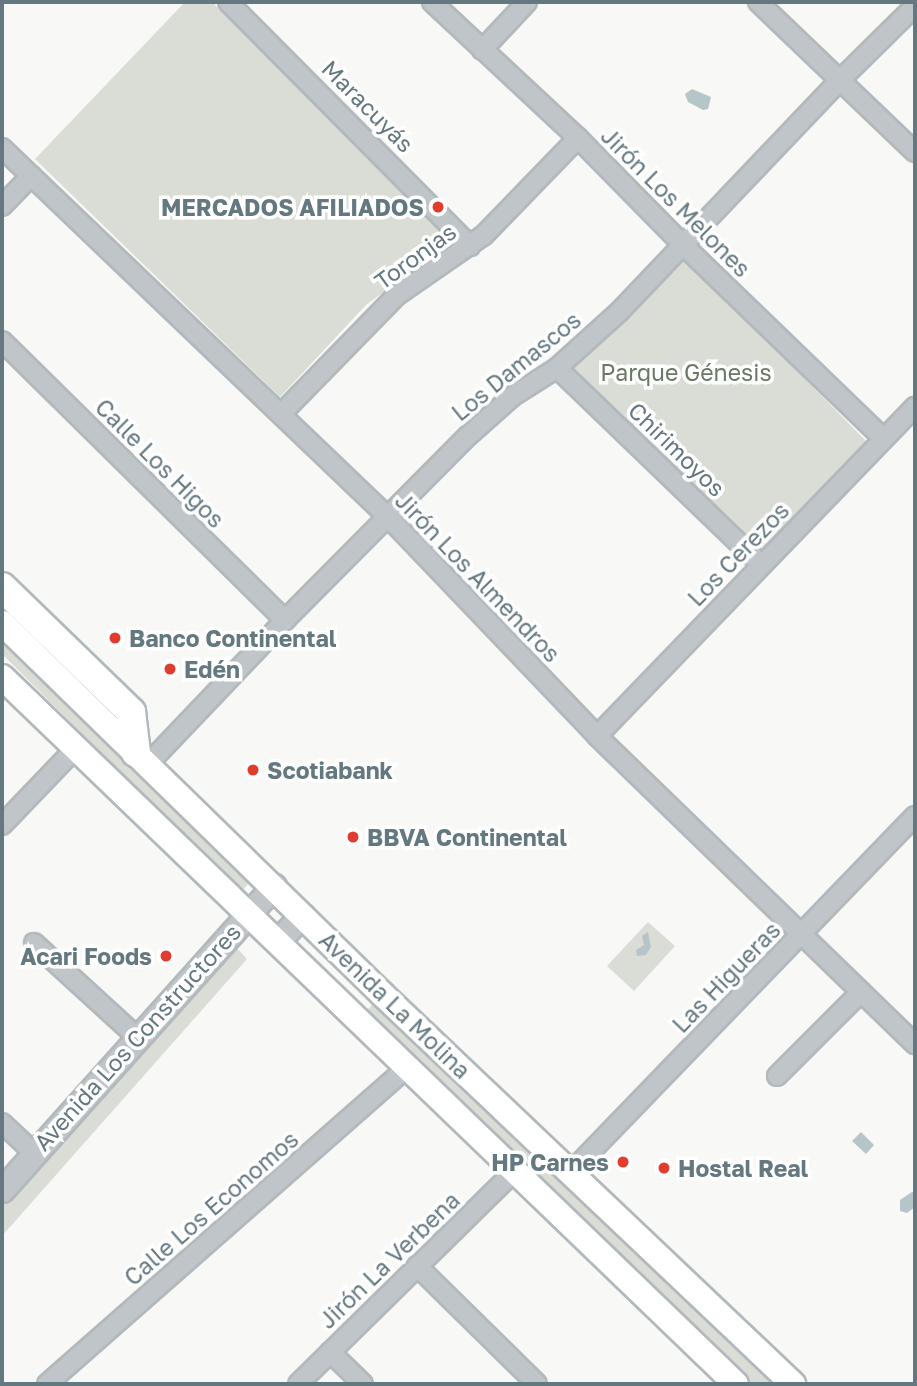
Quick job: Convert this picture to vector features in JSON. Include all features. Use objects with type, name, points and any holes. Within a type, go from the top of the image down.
[{"type":"main road","points":[[2,587],[131,712],[142,759]]},
{"type":"main road","name":"Avenida La Molina","points":[[2,623],[382,994],[793,1384]]},
{"type":"main road","name":"Avenida La Molina","points":[[2,677],[736,1384]]},
{"type":"main road","points":[[358,1021],[356,1002],[363,995],[372,992],[382,994]]},
{"type":"street","name":"Maracuyás","points":[[228,2],[470,246]]},
{"type":"street","name":"Jirón Los Melones","points":[[432,2],[578,138],[683,245],[884,439]]},
{"type":"street","points":[[482,50],[527,2]]},
{"type":"street","points":[[758,2],[915,152]]},
{"type":"street","name":"Los Damascos","points":[[142,759],[389,518],[469,435],[513,397],[557,368],[621,312],[839,80],[915,6]]},
{"type":"street","name":"Toronjas","points":[[281,414],[396,296],[470,246],[500,220],[578,138]]},
{"type":"street","name":"Jirón Los Almendros","points":[[2,148],[389,518],[597,736],[915,1044]]},
{"type":"street","points":[[2,206],[31,176]]},
{"type":"street","name":"Calle Los Higos","points":[[2,341],[285,620]]},
{"type":"street","name":"Chirimoyos","points":[[557,368],[762,565]]},
{"type":"street","name":"Los Cerezos","points":[[597,736],[915,407]]},
{"type":"street","points":[[2,825],[75,749]]},
{"type":"street","name":"Las Higueras","points":[[571,1172],[915,816]]},
{"type":"street","name":"Avenida Los Constructores","points":[[2,1190],[274,886]]},
{"type":"street","name":"Avenida Los Constructores","points":[[277,942],[302,915]]},
{"type":"street","points":[[34,943],[138,1038]]},
{"type":"street","points":[[777,1076],[861,992]]},
{"type":"street","name":"Calle Los Economos","points":[[47,1384],[407,1068]]},
{"type":"street","points":[[2,1123],[34,1153]]},
{"type":"street","name":"Jirón La Verbena","points":[[298,1384],[515,1171]]},
{"type":"street","points":[[417,1266],[537,1384]]},
{"type":"street","points":[[330,1352],[363,1384]]},
{"type":"green space","points":[[185,2],[212,2],[454,240],[366,305],[280,397],[35,159]]},
{"type":"green space","name":"Parque Génesis","points":[[678,261],[690,262],[867,442],[762,553],[573,373],[572,364],[625,319]]},
{"type":"green space","points":[[2,637],[250,882],[241,892],[2,654]]},
{"type":"green space","points":[[648,922],[675,946],[634,991],[607,966]]},
{"type":"green space","points":[[234,945],[247,959],[2,1236],[2,1207]]},
{"type":"green space","points":[[372,1005],[379,1007],[774,1384],[751,1384],[367,1016],[367,1010]]},
{"type":"shaded area","points":[[692,89],[711,97],[708,109],[703,110],[688,102],[685,94]]},
{"type":"shaded area","points":[[648,932],[651,947],[646,955],[637,956],[636,950],[644,945],[642,936]]},
{"type":"shaded area","points":[[861,1132],[874,1145],[866,1154],[852,1141]]},
{"type":"shaded area","points":[[912,1192],[915,1193],[915,1207],[907,1213],[900,1211],[900,1200]]},
{"type":"place","name":"MERCADOS AFILIADOS","points":[[438,207]]},
{"type":"place","name":"Banco Continental","points":[[115,638]]},
{"type":"place","name":"Edén","points":[[170,669]]},
{"type":"place","name":"Scotiabank","points":[[253,770]]},
{"type":"place","name":"BBVA Continental","points":[[353,837]]},
{"type":"place","name":"Acari Foods","points":[[166,956]]},
{"type":"place","name":"HP Carnes","points":[[623,1162]]},
{"type":"place","name":"Hostal Real","points":[[664,1168]]}]
